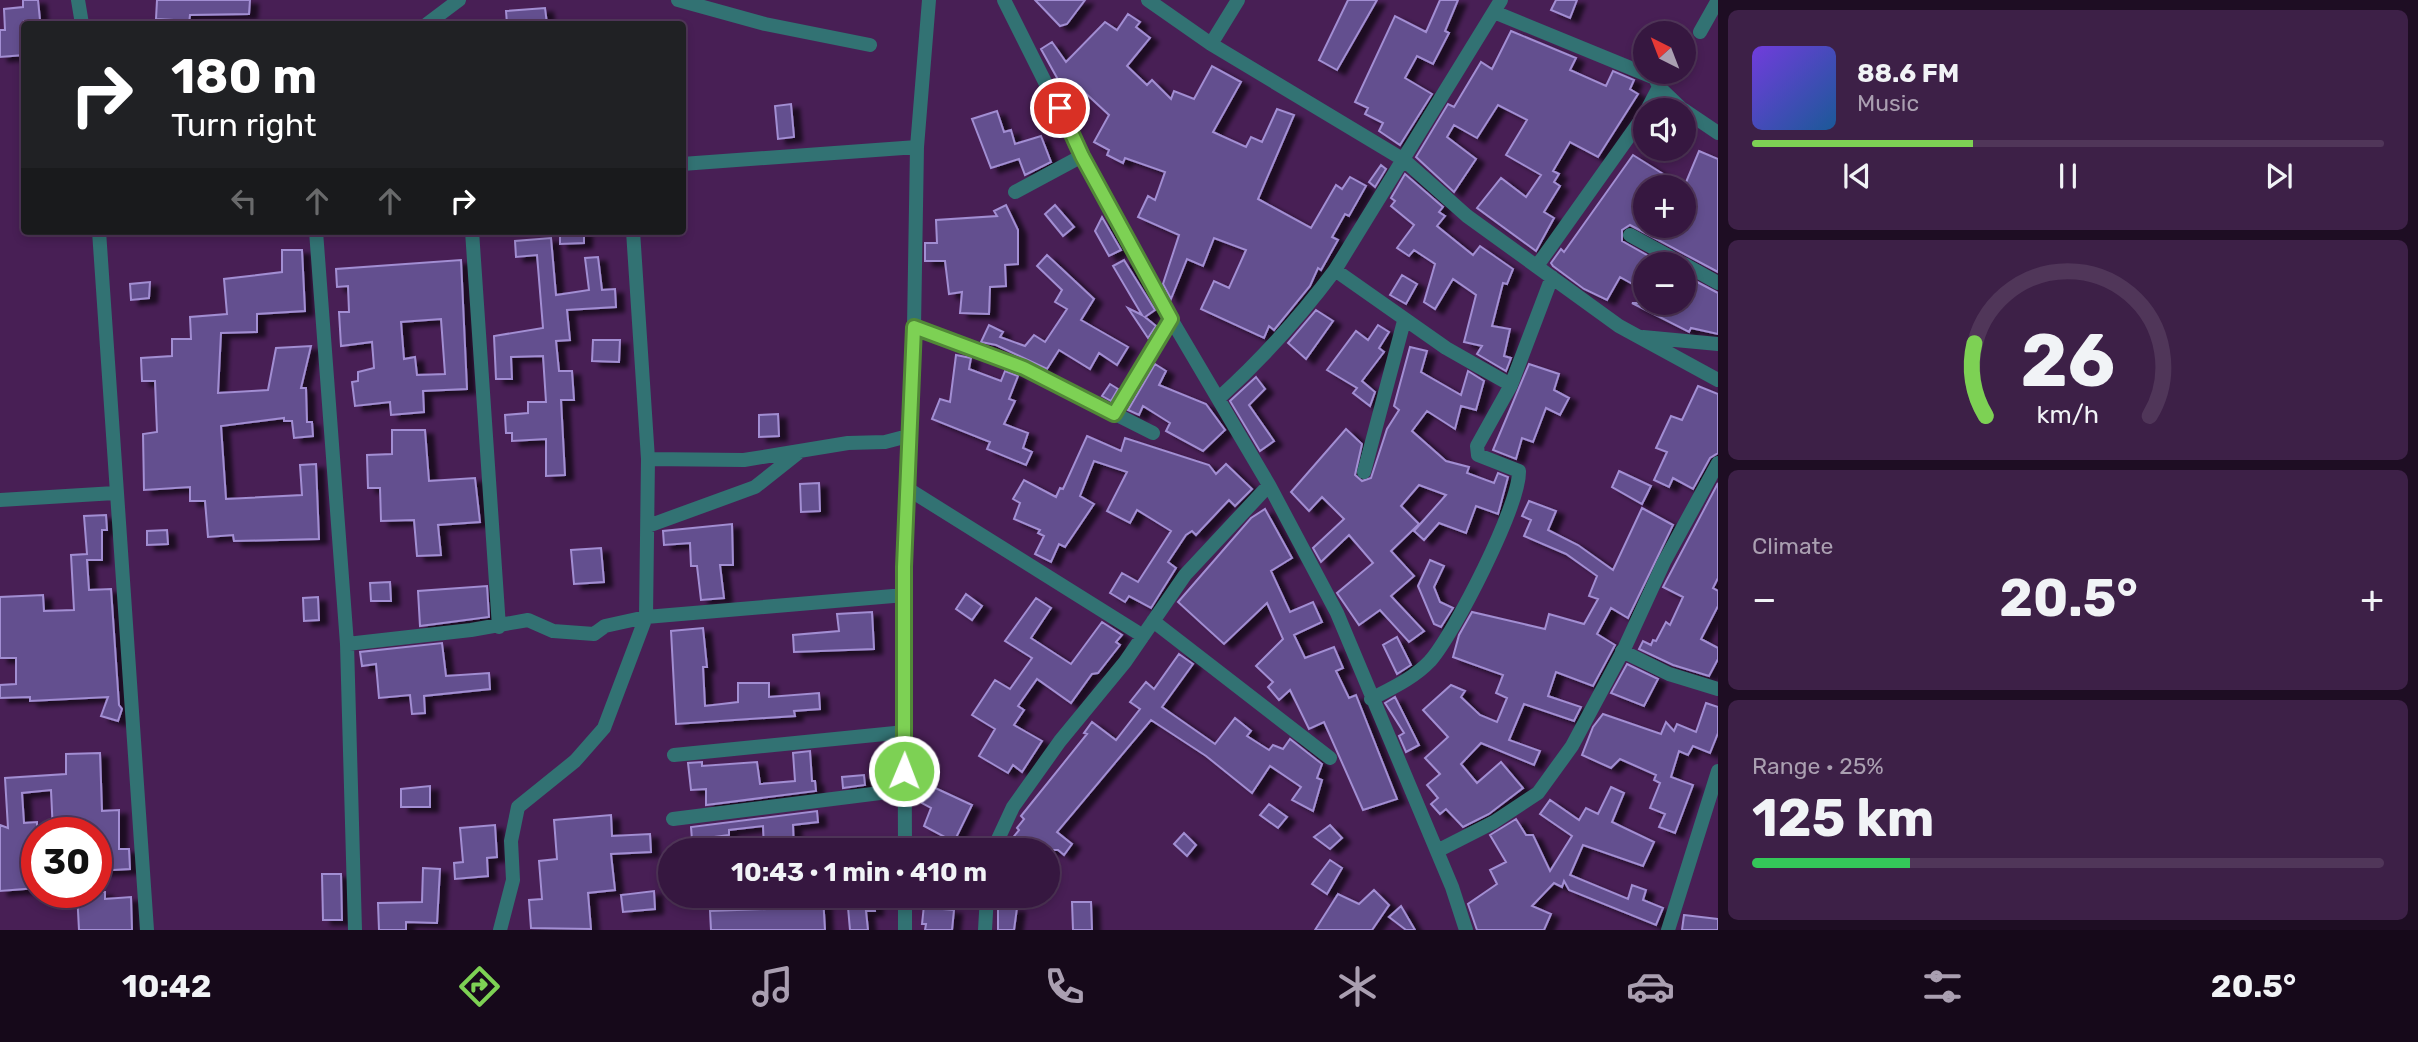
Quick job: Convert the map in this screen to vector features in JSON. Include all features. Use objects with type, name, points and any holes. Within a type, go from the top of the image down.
[{"type":"street","points":[[78,0],[82,21]]},
{"type":"street","points":[[431,21],[459,0]]},
{"type":"street","points":[[678,0],[765,24],[870,45]]},
{"type":"street","points":[[905,838],[908,436],[914,327],[917,147],[929,0]]},
{"type":"street","points":[[1004,0],[1082,156],[1171,319],[1269,485],[1337,613],[1437,851],[1466,930]]},
{"type":"street","points":[[1148,0],[1211,44],[1404,160],[1467,216],[1586,304],[1637,336],[1718,380]]},
{"type":"street","points":[[1211,44],[1238,0]]},
{"type":"street","points":[[1700,32],[1718,0]]},
{"type":"street","points":[[1219,398],[1273,346],[1308,307],[1335,270],[1498,6],[1655,78],[1659,87],[1670,98]]},
{"type":"street","points":[[1653,98],[1659,87]]},
{"type":"street","points":[[1696,119],[1718,133]]},
{"type":"street","points":[[1537,266],[1633,130]]},
{"type":"street","points":[[686,164],[917,147]]},
{"type":"street","points":[[1015,192],[1082,156]]},
{"type":"street","points":[[99,235],[147,930]]},
{"type":"street","points":[[316,235],[347,644],[355,930]]},
{"type":"street","points":[[472,235],[499,627]]},
{"type":"street","points":[[500,930],[513,880],[511,841],[518,807],[575,761],[604,728],[646,617],[648,460],[633,235]]},
{"type":"street","points":[[1630,235],[1661,252]]},
{"type":"street","points":[[1335,270],[1404,321],[1511,385]]},
{"type":"street","points":[[1696,271],[1718,283]]},
{"type":"street","points":[[1371,699],[1411,678],[1430,660],[1452,629],[1506,525],[1519,471],[1478,455],[1477,446],[1511,385],[1552,277]]},
{"type":"street","points":[[1114,414],[1171,319]]},
{"type":"street","points":[[1364,472],[1404,321]]},
{"type":"street","points":[[914,327],[1024,368],[1153,433]]},
{"type":"street","points":[[1637,336],[1718,344]]},
{"type":"street","points":[[648,460],[744,460],[848,443],[885,442],[908,436]]},
{"type":"street","points":[[648,526],[755,486],[799,453]]},
{"type":"street","points":[[1437,851],[1494,822],[1538,793],[1572,746],[1622,651],[1664,562],[1718,463]]},
{"type":"street","points":[[999,838],[1013,807],[1060,741],[1143,636],[1185,575],[1269,485]]},
{"type":"street","points":[[908,489],[1143,636]]},
{"type":"street","points":[[0,500],[116,493]]},
{"type":"street","points":[[347,644],[499,627],[528,621],[553,631],[594,634],[606,626],[646,617],[905,596]]},
{"type":"street","points":[[1153,621],[1330,758]]},
{"type":"street","points":[[1622,651],[1670,674],[1718,688]]},
{"type":"street","points":[[674,755],[905,732]]},
{"type":"street","points":[[1668,930],[1718,771]]},
{"type":"street","points":[[673,819],[904,790]]},
{"type":"street","points":[[905,908],[905,930]]},
{"type":"street","points":[[985,930],[986,908]]},
{"type":"building","points":[[23,0],[38,0],[40,20],[21,21],[21,55],[0,57],[0,30],[5,30],[4,9],[23,7]]},
{"type":"building","points":[[157,0],[250,0],[249,14],[190,15],[189,21],[156,19]]},
{"type":"building","points":[[1035,0],[1085,0],[1067,24],[1060,26]]},
{"type":"building","points":[[1348,0],[1377,0],[1337,70],[1319,60]]},
{"type":"building","points":[[1440,0],[1458,0],[1445,31],[1449,33],[1433,64],[1417,56],[1405,78],[1432,94],[1400,145],[1379,131],[1383,123],[1365,114],[1368,108],[1355,102],[1395,16],[1426,32]]},
{"type":"building","points":[[1556,0],[1577,0],[1570,18],[1551,10]]},
{"type":"building","points":[[545,8],[547,21],[507,21],[506,11]]},
{"type":"building","points":[[1128,14],[1140,22],[1136,27],[1150,38],[1127,66],[1147,85],[1152,80],[1171,99],[1174,91],[1194,99],[1212,66],[1241,82],[1213,132],[1246,147],[1251,137],[1262,142],[1277,109],[1294,115],[1258,199],[1311,228],[1336,185],[1342,189],[1350,177],[1366,186],[1349,216],[1345,214],[1332,237],[1338,240],[1321,270],[1318,268],[1310,286],[1274,330],[1269,326],[1264,338],[1201,309],[1214,281],[1229,288],[1246,250],[1214,238],[1203,266],[1187,259],[1171,299],[1163,284],[1179,235],[1138,217],[1148,196],[1155,200],[1165,172],[1125,158],[1123,163],[1107,155],[1109,150],[1094,142],[1109,115],[1082,90],[1071,103],[1041,49],[1052,42],[1066,62],[1105,22],[1117,30]]},
{"type":"building","points":[[1511,31],[1576,58],[1570,70],[1606,86],[1613,71],[1633,80],[1630,89],[1638,94],[1598,157],[1570,142],[1553,171],[1559,174],[1554,182],[1560,186],[1544,212],[1554,218],[1536,251],[1477,208],[1501,178],[1526,197],[1541,175],[1506,155],[1527,120],[1498,105],[1477,138],[1454,125],[1447,137],[1476,159],[1454,192],[1416,157],[1448,104],[1454,107],[1481,62],[1492,69]]},
{"type":"building","points":[[791,104],[794,137],[778,139],[775,106]]},
{"type":"building","points":[[997,111],[1004,132],[1011,130],[1015,144],[1041,136],[1051,162],[1025,175],[1019,159],[991,168],[972,119]]},
{"type":"building","points":[[1699,151],[1718,159],[1718,272],[1696,260],[1696,252],[1681,252],[1654,238],[1696,238],[1696,175],[1689,175]]},
{"type":"building","points":[[1633,155],[1633,161],[1643,161],[1665,175],[1633,175],[1633,227],[1630,225],[1622,230],[1622,241],[1642,252],[1633,252],[1633,284],[1620,277],[1607,300],[1584,289],[1551,263],[1561,249],[1564,252]]},
{"type":"building","points":[[1381,165],[1386,169],[1375,187],[1369,182]]},
{"type":"building","points":[[1405,174],[1443,207],[1439,212],[1445,216],[1437,226],[1473,255],[1480,246],[1513,269],[1507,284],[1503,283],[1492,326],[1510,329],[1504,356],[1511,358],[1506,371],[1477,354],[1482,346],[1464,342],[1476,295],[1453,279],[1435,309],[1424,302],[1435,264],[1414,250],[1409,256],[1397,248],[1414,225],[1391,206],[1395,201],[1391,198]]},
{"type":"building","points":[[1006,205],[1018,230],[1018,264],[1005,265],[1006,286],[990,287],[989,314],[960,313],[962,292],[949,294],[945,261],[925,261],[925,243],[937,243],[936,220],[997,216],[994,211]]},
{"type":"building","points":[[1055,205],[1074,227],[1063,236],[1045,214]]},
{"type":"building","points":[[1102,217],[1121,250],[1109,256],[1095,231]]},
{"type":"building","points":[[560,235],[584,235],[584,243],[560,244]]},
{"type":"building","points":[[551,238],[556,295],[589,290],[585,258],[598,257],[602,290],[615,289],[616,307],[567,310],[570,340],[556,341],[559,371],[572,371],[574,400],[561,400],[565,475],[546,476],[546,439],[512,441],[512,433],[506,433],[505,415],[528,413],[528,402],[546,402],[543,356],[511,357],[512,379],[496,379],[494,336],[543,328],[537,255],[516,257],[515,241]]},
{"type":"building","points":[[282,250],[302,250],[305,311],[257,314],[257,332],[221,333],[218,393],[268,390],[276,348],[311,346],[301,388],[306,388],[307,422],[312,422],[313,436],[294,438],[292,421],[284,421],[284,418],[221,426],[226,499],[302,495],[300,465],[316,464],[319,539],[234,541],[233,535],[208,537],[205,501],[190,501],[190,487],[144,490],[143,434],[157,432],[155,381],[142,381],[141,358],[172,356],[172,339],[191,339],[190,317],[227,314],[224,279],[282,272]]},
{"type":"building","points":[[1047,255],[1094,299],[1081,320],[1128,347],[1117,365],[1099,353],[1090,369],[1059,350],[1047,369],[996,345],[981,342],[989,325],[1003,332],[1000,337],[1025,346],[1034,335],[1045,342],[1067,309],[1055,302],[1062,290],[1037,266]]},
{"type":"building","points":[[461,260],[467,389],[423,391],[424,412],[391,415],[390,402],[355,406],[352,382],[358,381],[358,372],[374,368],[372,342],[341,346],[339,312],[349,312],[348,286],[337,287],[336,269]],"holes":[[[441,319],[445,374],[417,375],[415,357],[404,359],[401,322]]]},
{"type":"building","points":[[1124,260],[1155,310],[1145,317],[1156,326],[1148,338],[1128,308],[1142,315],[1113,266]]},
{"type":"building","points":[[1402,275],[1417,284],[1406,304],[1390,295]]},
{"type":"building","points":[[1696,281],[1718,293],[1718,334],[1691,328],[1689,332],[1656,315],[1696,315]]},
{"type":"building","points":[[150,282],[149,298],[131,300],[130,284]]},
{"type":"building","points":[[1316,310],[1333,321],[1306,359],[1288,343]]},
{"type":"building","points":[[1378,325],[1389,332],[1379,348],[1384,352],[1362,381],[1375,392],[1370,406],[1353,393],[1357,388],[1327,370],[1356,331],[1368,340]]},
{"type":"building","points":[[593,340],[620,340],[619,362],[592,361]]},
{"type":"building","points":[[1410,347],[1427,351],[1421,372],[1461,395],[1468,371],[1484,381],[1476,410],[1461,406],[1455,429],[1427,411],[1412,431],[1446,461],[1469,467],[1467,473],[1494,483],[1498,473],[1508,477],[1498,514],[1476,506],[1466,533],[1439,523],[1424,540],[1414,531],[1446,495],[1419,485],[1401,506],[1419,524],[1391,551],[1414,576],[1391,596],[1424,631],[1409,642],[1380,610],[1359,625],[1337,593],[1373,563],[1349,535],[1321,562],[1313,548],[1344,519],[1322,497],[1309,511],[1291,492],[1346,429],[1362,444],[1355,475],[1362,481],[1371,478],[1387,429],[1399,410],[1394,406]]},
{"type":"building","points":[[956,355],[971,358],[969,369],[1001,381],[1005,371],[1018,376],[1009,399],[1015,401],[1004,424],[1028,433],[1023,448],[1032,452],[1026,465],[987,449],[990,442],[932,419],[940,399],[950,402]]},
{"type":"building","points":[[1155,364],[1166,371],[1159,385],[1206,404],[1225,430],[1203,451],[1166,431],[1170,423],[1143,406],[1139,415],[1128,410]]},
{"type":"building","points":[[1529,364],[1559,374],[1554,390],[1569,398],[1560,415],[1546,408],[1533,442],[1522,438],[1516,459],[1493,450]]},
{"type":"building","points":[[1256,377],[1265,389],[1249,405],[1274,441],[1260,451],[1230,401]]},
{"type":"building","points":[[1110,384],[1118,389],[1111,401],[1102,396]]},
{"type":"building","points":[[1698,386],[1718,394],[1718,453],[1710,458],[1693,489],[1673,478],[1669,487],[1654,480],[1667,452],[1656,448],[1671,416],[1682,420]]},
{"type":"building","points":[[778,414],[779,436],[759,437],[759,415]]},
{"type":"building","points":[[392,430],[425,430],[429,481],[475,478],[480,522],[438,525],[441,555],[417,556],[414,520],[381,521],[380,488],[368,488],[367,455],[392,454]]},
{"type":"building","points":[[1087,436],[1121,451],[1125,438],[1209,465],[1216,474],[1226,464],[1252,489],[1235,506],[1229,500],[1196,535],[1192,531],[1186,535],[1168,562],[1176,568],[1151,608],[1129,596],[1125,602],[1110,593],[1122,573],[1138,582],[1171,531],[1137,510],[1130,523],[1107,511],[1127,472],[1094,461],[1080,496],[1094,504],[1065,547],[1059,544],[1051,562],[1035,554],[1044,536],[1038,533],[1040,530],[1014,519],[1020,503],[1013,499],[1024,480],[1056,497],[1060,488],[1063,489]]},
{"type":"building","points":[[1619,471],[1651,486],[1642,504],[1612,487]]},
{"type":"building","points":[[819,483],[820,511],[801,512],[800,484]]},
{"type":"building","points":[[1718,483],[1718,578],[1713,588],[1718,591],[1718,606],[1701,639],[1718,648],[1718,659],[1709,676],[1673,665],[1639,649],[1643,641],[1651,645],[1653,640],[1656,641],[1666,622],[1670,625],[1683,597],[1663,587]]},
{"type":"building","points":[[1529,501],[1556,511],[1548,530],[1578,545],[1613,570],[1642,508],[1673,525],[1628,618],[1611,608],[1597,634],[1615,645],[1593,686],[1556,672],[1548,696],[1581,707],[1574,721],[1524,704],[1509,740],[1540,751],[1534,765],[1481,743],[1461,764],[1477,783],[1501,762],[1523,788],[1489,814],[1463,827],[1446,809],[1440,814],[1431,804],[1438,798],[1427,785],[1440,774],[1425,758],[1448,737],[1423,710],[1451,685],[1465,691],[1461,697],[1480,715],[1497,722],[1507,698],[1496,693],[1503,675],[1453,657],[1459,635],[1472,612],[1545,629],[1549,614],[1584,624],[1598,599],[1589,596],[1597,576],[1566,554],[1524,536],[1531,520],[1522,516]]},
{"type":"building","points":[[1265,509],[1292,558],[1271,571],[1290,612],[1313,602],[1322,622],[1294,635],[1305,658],[1334,647],[1343,668],[1336,671],[1349,698],[1356,695],[1397,799],[1363,810],[1324,722],[1309,729],[1290,690],[1279,700],[1268,687],[1273,682],[1256,666],[1283,639],[1267,603],[1224,644],[1178,602],[1251,518]]},
{"type":"building","points":[[106,515],[107,530],[102,530],[102,560],[87,560],[89,590],[111,589],[119,705],[122,709],[118,721],[101,716],[108,697],[30,701],[30,697],[0,698],[0,685],[16,684],[16,658],[0,658],[0,597],[43,595],[44,611],[74,610],[71,555],[87,554],[84,516]]},
{"type":"building","points":[[732,524],[733,565],[720,565],[724,598],[701,600],[697,566],[691,566],[690,543],[664,545],[663,531]]},
{"type":"building","points":[[167,530],[168,544],[147,545],[147,531]]},
{"type":"building","points":[[601,548],[604,582],[574,584],[571,550]]},
{"type":"building","points":[[1430,560],[1444,566],[1434,587],[1440,602],[1453,608],[1441,627],[1434,624],[1418,586]]},
{"type":"building","points":[[390,582],[391,601],[371,601],[370,583]]},
{"type":"building","points":[[487,586],[489,617],[420,626],[418,591]]},
{"type":"building","points":[[966,594],[982,606],[972,620],[956,609]]},
{"type":"building","points":[[318,597],[319,620],[304,621],[303,598]]},
{"type":"building","points":[[1036,598],[1051,608],[1031,638],[1071,664],[1102,622],[1122,635],[1116,642],[1120,645],[1098,673],[1092,674],[1071,703],[1037,679],[1018,706],[1024,710],[1014,725],[1042,741],[1022,772],[1013,765],[1008,773],[979,756],[995,729],[972,715],[995,680],[1010,689],[1032,658],[1005,641]]},
{"type":"building","points":[[872,612],[874,649],[794,652],[793,635],[839,631],[837,614]]},
{"type":"building","points":[[703,628],[707,667],[703,667],[705,706],[738,702],[738,683],[769,683],[769,697],[819,693],[820,709],[794,711],[795,716],[676,724],[671,631]]},
{"type":"building","points":[[1397,637],[1411,665],[1397,674],[1383,645]]},
{"type":"building","points":[[442,643],[446,676],[489,673],[490,689],[424,696],[425,713],[412,714],[410,695],[379,698],[376,664],[362,666],[360,652]]},
{"type":"building","points":[[1179,654],[1193,664],[1162,707],[1215,744],[1235,718],[1251,731],[1247,736],[1269,750],[1273,745],[1283,749],[1290,739],[1322,764],[1317,778],[1322,780],[1313,811],[1292,800],[1301,787],[1270,766],[1252,793],[1206,756],[1151,720],[1057,832],[1072,844],[1064,855],[1060,852],[1060,838],[1013,838],[1024,819],[1021,816],[1087,734],[1084,733],[1092,722],[1116,740],[1140,709],[1130,702],[1146,682],[1154,689]]},
{"type":"building","points":[[1627,664],[1658,679],[1644,706],[1611,693]]},
{"type":"building","points":[[1395,697],[1419,745],[1406,752],[1399,736],[1404,733],[1385,703]]},
{"type":"building","points":[[1706,703],[1718,707],[1718,733],[1710,753],[1693,746],[1688,755],[1679,751],[1671,777],[1693,785],[1675,833],[1659,827],[1665,814],[1650,808],[1660,783],[1654,780],[1656,775],[1620,759],[1611,768],[1582,755],[1593,727],[1603,714],[1661,734],[1666,722],[1674,731],[1677,724],[1696,732]]},
{"type":"building","points":[[810,751],[812,781],[815,781],[816,791],[706,805],[706,789],[691,790],[688,763],[702,762],[702,766],[757,762],[760,784],[795,781],[793,753]]},
{"type":"building","points":[[100,753],[102,811],[119,810],[119,849],[129,849],[130,869],[112,870],[112,817],[52,817],[51,790],[22,793],[21,889],[0,891],[0,825],[8,828],[5,778],[66,774],[66,754]]},
{"type":"building","points":[[864,775],[865,785],[843,788],[842,777]]},
{"type":"building","points":[[430,786],[430,807],[401,807],[401,789]]},
{"type":"building","points":[[931,786],[972,805],[956,838],[946,838],[924,826],[931,808],[922,803]]},
{"type":"building","points":[[1611,787],[1624,793],[1612,822],[1654,842],[1643,866],[1583,845],[1570,875],[1628,899],[1632,885],[1646,890],[1643,900],[1663,908],[1656,925],[1569,890],[1564,881],[1562,887],[1554,883],[1532,906],[1551,914],[1544,930],[1477,930],[1468,904],[1497,884],[1490,870],[1506,862],[1490,835],[1516,819],[1526,835],[1533,835],[1550,871],[1572,836],[1540,814],[1550,800],[1579,820],[1586,808],[1598,814]]},
{"type":"building","points":[[1269,804],[1287,817],[1278,828],[1260,815]]},
{"type":"building","points":[[817,811],[818,822],[793,825],[794,838],[764,838],[763,826],[729,830],[729,835],[692,838],[691,827]]},
{"type":"building","points":[[611,815],[612,836],[650,834],[651,852],[611,854],[615,890],[588,893],[591,929],[531,928],[529,900],[542,899],[539,861],[557,859],[554,820]]},
{"type":"building","points":[[495,825],[497,857],[487,858],[488,876],[455,879],[454,863],[463,862],[460,828]]},
{"type":"building","points":[[1330,825],[1342,838],[1330,849],[1314,837]]},
{"type":"building","points":[[1184,833],[1196,845],[1187,856],[1174,844]]},
{"type":"building","points":[[1330,860],[1342,868],[1327,894],[1312,884]]},
{"type":"building","points":[[423,868],[440,869],[437,923],[406,922],[406,930],[379,930],[378,903],[422,902]]},
{"type":"building","points":[[322,874],[341,874],[342,920],[323,920]]},
{"type":"building","points":[[1374,890],[1389,905],[1372,930],[1315,930],[1338,894],[1359,904]]},
{"type":"building","points":[[654,891],[655,909],[623,912],[621,895]]},
{"type":"building","points":[[131,897],[132,930],[79,930],[78,908],[112,908],[112,898]]},
{"type":"building","points":[[1072,902],[1091,902],[1092,930],[1073,930]]},
{"type":"building","points":[[1401,906],[1415,930],[1406,930],[1389,917]]},
{"type":"building","points":[[824,908],[825,930],[711,930],[710,911]]},
{"type":"building","points":[[848,908],[875,908],[875,911],[866,911],[868,930],[850,930]]},
{"type":"building","points":[[924,908],[954,910],[952,930],[925,930],[926,924],[922,924]]},
{"type":"building","points":[[998,908],[1017,908],[1014,930],[998,930]]},
{"type":"building","points":[[1684,915],[1718,919],[1718,930],[1682,930]]},
{"type":"route","points":[[904,771],[904,567],[914,327],[1024,368],[1114,414],[1148,353],[1171,319],[1082,156],[1060,108]]}]
